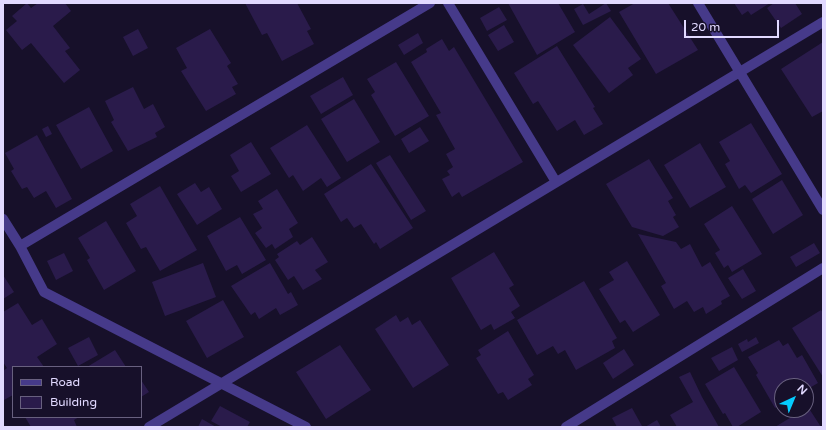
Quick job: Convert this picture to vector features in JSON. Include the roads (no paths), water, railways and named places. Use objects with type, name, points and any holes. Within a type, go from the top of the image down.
[{"type":"street","points":[[20,246],[430,3]]},
{"type":"street","points":[[448,3],[556,182]]},
{"type":"street","points":[[698,3],[823,210]]},
{"type":"street","points":[[149,427],[823,22]]},
{"type":"street","points":[[3,219],[20,246],[44,292],[306,427]]},
{"type":"street","points":[[566,427],[823,268]]}]
